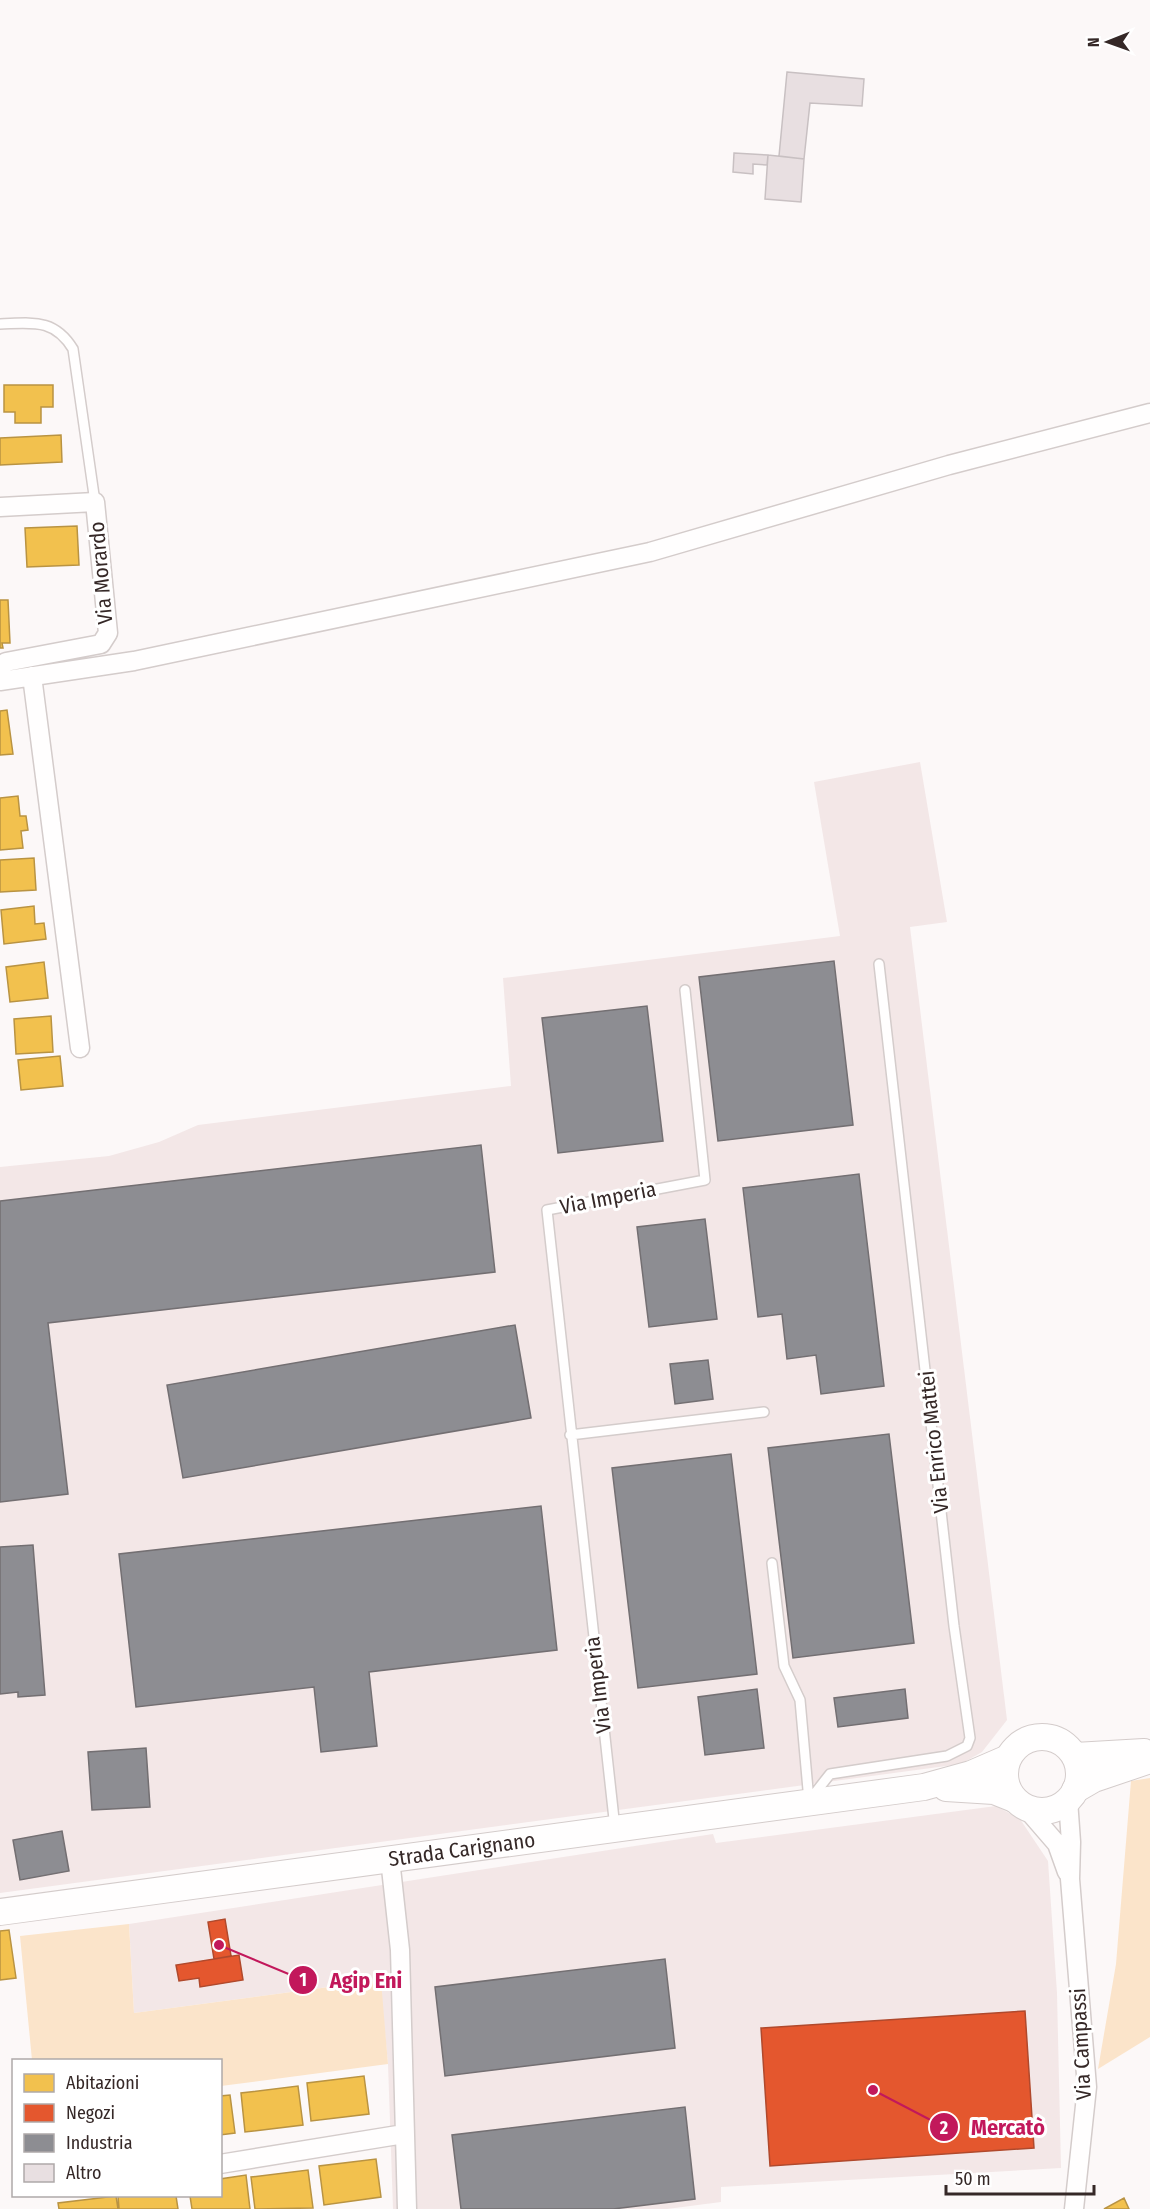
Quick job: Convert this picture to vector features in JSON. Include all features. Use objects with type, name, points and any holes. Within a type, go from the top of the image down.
[{"type":"street","points":[[0,681],[134,662],[650,552],[949,465],[1150,413]]},
{"type":"street","points":[[0,507],[94,502]]},
{"type":"street","name":"Via Morardo","points":[[0,668],[6,662],[101,644],[108,633],[94,502]]},
{"type":"street","points":[[32,676],[80,1048]]},
{"type":"street","points":[[1072,1795],[1079,1771],[1075,1756],[1062,1742],[1043,1736],[1027,1739],[1016,1746],[1008,1758],[1005,1776],[1019,1803],[1038,1811],[1055,1808],[1094,1779],[1150,1760]]},
{"type":"street","points":[[1075,1756],[1150,1752]]},
{"type":"street","name":"Strada Carignano","points":[[0,1912],[924,1787],[971,1774],[1008,1758]]},
{"type":"street","name":"Strada Carignano","points":[[924,1787],[994,1791],[1019,1803]]},
{"type":"street","name":"Via Campassi","points":[[1072,1795],[1070,1879],[1087,2087],[1074,2209]]},
{"type":"street","name":"Via Campassi","points":[[1019,1803],[1057,1844],[1070,1879]]},
{"type":"street","points":[[390,1859],[400,1950],[407,2209]]},
{"type":"street","points":[[222,2164],[404,2134]]},
{"type":"lane","points":[[0,324],[23,322],[51,326],[60,330],[73,349],[94,502]]},
{"type":"lane","name":"Via Enrico Mattei","points":[[809,1801],[830,1774],[947,1756],[967,1746],[970,1738],[954,1626],[879,964]]},
{"type":"lane","name":"Via Imperia","points":[[615,1828],[547,1210],[705,1180],[685,990]]},
{"type":"lane","points":[[570,1435],[764,1412]]},
{"type":"lane","points":[[772,1563],[784,1666],[800,1700],[809,1801]]},
{"type":"shaded area","points":[[920,762],[947,922],[910,927],[1007,1720],[982,1752],[961,1764],[0,1893],[0,1167],[109,1156],[159,1142],[198,1125],[511,1086],[503,978],[840,936],[814,782]]},
{"type":"shaded area","points":[[1150,1778],[1150,2037],[1098,2069],[1116,1964],[1131,1781]]},
{"type":"shaded area","points":[[996,1806],[1020,1819],[1048,1861],[1057,1993],[1061,2168],[721,2187],[721,2202],[667,2209],[393,2209],[388,2064],[380,1980],[134,2013],[129,1924],[713,1834],[716,1843]]},
{"type":"shaded area","points":[[129,1924],[134,2013],[381,1980],[388,2064],[222,2086],[222,2059],[32,2059],[20,1936]]},
{"type":"building: Abitazioni","points":[[4,385],[53,385],[53,407],[41,407],[41,423],[15,423],[15,412],[4,412]]},
{"type":"building: Abitazioni","points":[[61,435],[62,462],[0,465],[0,438]]},
{"type":"building: Abitazioni","points":[[77,526],[79,565],[27,567],[25,528]]},
{"type":"building: Abitazioni","points":[[0,600],[8,600],[10,643],[2,643],[3,648],[0,648]]},
{"type":"building: Abitazioni","points":[[7,710],[13,754],[0,755],[0,711]]},
{"type":"building: Abitazioni","points":[[18,796],[20,816],[26,816],[28,830],[21,831],[23,848],[0,850],[0,798]]},
{"type":"building: Abitazioni","points":[[34,858],[36,890],[0,892],[0,860]]},
{"type":"building: Abitazioni","points":[[34,906],[35,924],[44,923],[46,939],[4,944],[1,910]]},
{"type":"building: Abitazioni","points":[[44,962],[48,998],[10,1002],[6,967]]},
{"type":"building: Abitazioni","points":[[51,1016],[53,1052],[16,1054],[14,1019]]},
{"type":"building: Abitazioni","points":[[60,1056],[63,1086],[21,1090],[18,1060]]},
{"type":"building: Abitazioni","points":[[9,1930],[16,1978],[0,1980],[0,1931]]},
{"type":"building: Abitazioni","points":[[364,2076],[369,2114],[311,2121],[307,2083]]},
{"type":"building: Abitazioni","points":[[298,2086],[303,2125],[245,2132],[241,2093]]},
{"type":"building: Abitazioni","points":[[230,2095],[235,2133],[222,2135],[222,2096]]},
{"type":"building: Abitazioni","points":[[376,2159],[381,2197],[324,2205],[319,2166]]},
{"type":"building: Abitazioni","points":[[308,2170],[313,2208],[255,2209],[251,2177]]},
{"type":"building: Abitazioni","points":[[246,2175],[250,2209],[192,2209],[190,2197],[222,2197],[222,2179]]},
{"type":"building: Abitazioni","points":[[116,2197],[118,2209],[59,2209],[58,2203]]},
{"type":"building: Abitazioni","points":[[118,2197],[176,2197],[178,2209],[119,2209]]},
{"type":"building: Abitazioni","points":[[1124,2198],[1129,2209],[1104,2209]]},
{"type":"building: Negozi","points":[[225,1919],[231,1956],[214,1959],[208,1922]]},
{"type":"building: Negozi","points":[[239,1955],[243,1980],[200,1987],[199,1978],[179,1981],[176,1965]]},
{"type":"building: Negozi","points":[[1025,2011],[1034,2148],[770,2166],[761,2028]]},
{"type":"building: Industria","points":[[834,961],[853,1125],[718,1141],[699,977]]},
{"type":"building: Industria","points":[[647,1006],[663,1141],[558,1153],[542,1018]]},
{"type":"building: Industria","points":[[481,1145],[495,1272],[48,1323],[68,1494],[0,1502],[0,1201]]},
{"type":"building: Industria","points":[[859,1174],[884,1386],[821,1394],[816,1355],[787,1359],[782,1314],[758,1317],[743,1188]]},
{"type":"building: Industria","points":[[705,1219],[717,1319],[649,1327],[637,1227]]},
{"type":"building: Industria","points":[[515,1325],[531,1418],[183,1478],[167,1385]]},
{"type":"building: Industria","points":[[708,1360],[713,1399],[675,1404],[670,1364]]},
{"type":"building: Industria","points":[[889,1434],[914,1643],[793,1658],[768,1448]]},
{"type":"building: Industria","points":[[731,1454],[757,1674],[638,1688],[612,1468]]},
{"type":"building: Industria","points":[[541,1506],[557,1650],[369,1672],[377,1746],[321,1752],[314,1687],[136,1707],[119,1554]]},
{"type":"building: Industria","points":[[33,1545],[45,1695],[18,1697],[18,1692],[0,1694],[0,1547]]},
{"type":"building: Industria","points":[[757,1689],[764,1748],[705,1755],[698,1697]]},
{"type":"building: Industria","points":[[905,1689],[908,1718],[838,1727],[834,1698]]},
{"type":"building: Industria","points":[[146,1748],[150,1807],[92,1810],[88,1752]]},
{"type":"building: Industria","points":[[62,1831],[69,1871],[20,1880],[13,1840]]},
{"type":"building: Industria","points":[[665,1959],[675,2048],[445,2076],[435,1987]]},
{"type":"building: Industria","points":[[685,2107],[695,2199],[613,2209],[461,2209],[452,2135]]},
{"type":"building: Altro","points":[[787,72],[864,79],[862,106],[810,103],[804,159],[779,156]]},
{"type":"building: Altro","points":[[734,153],[768,155],[767,165],[753,164],[753,174],[733,172]]},
{"type":"building: Altro","points":[[768,155],[804,159],[801,202],[765,199]]},
{"type":"place","name":"Agip Eni","points":[[219,1945]]},
{"type":"place","name":"Mercatò","points":[[873,2090]]}]
